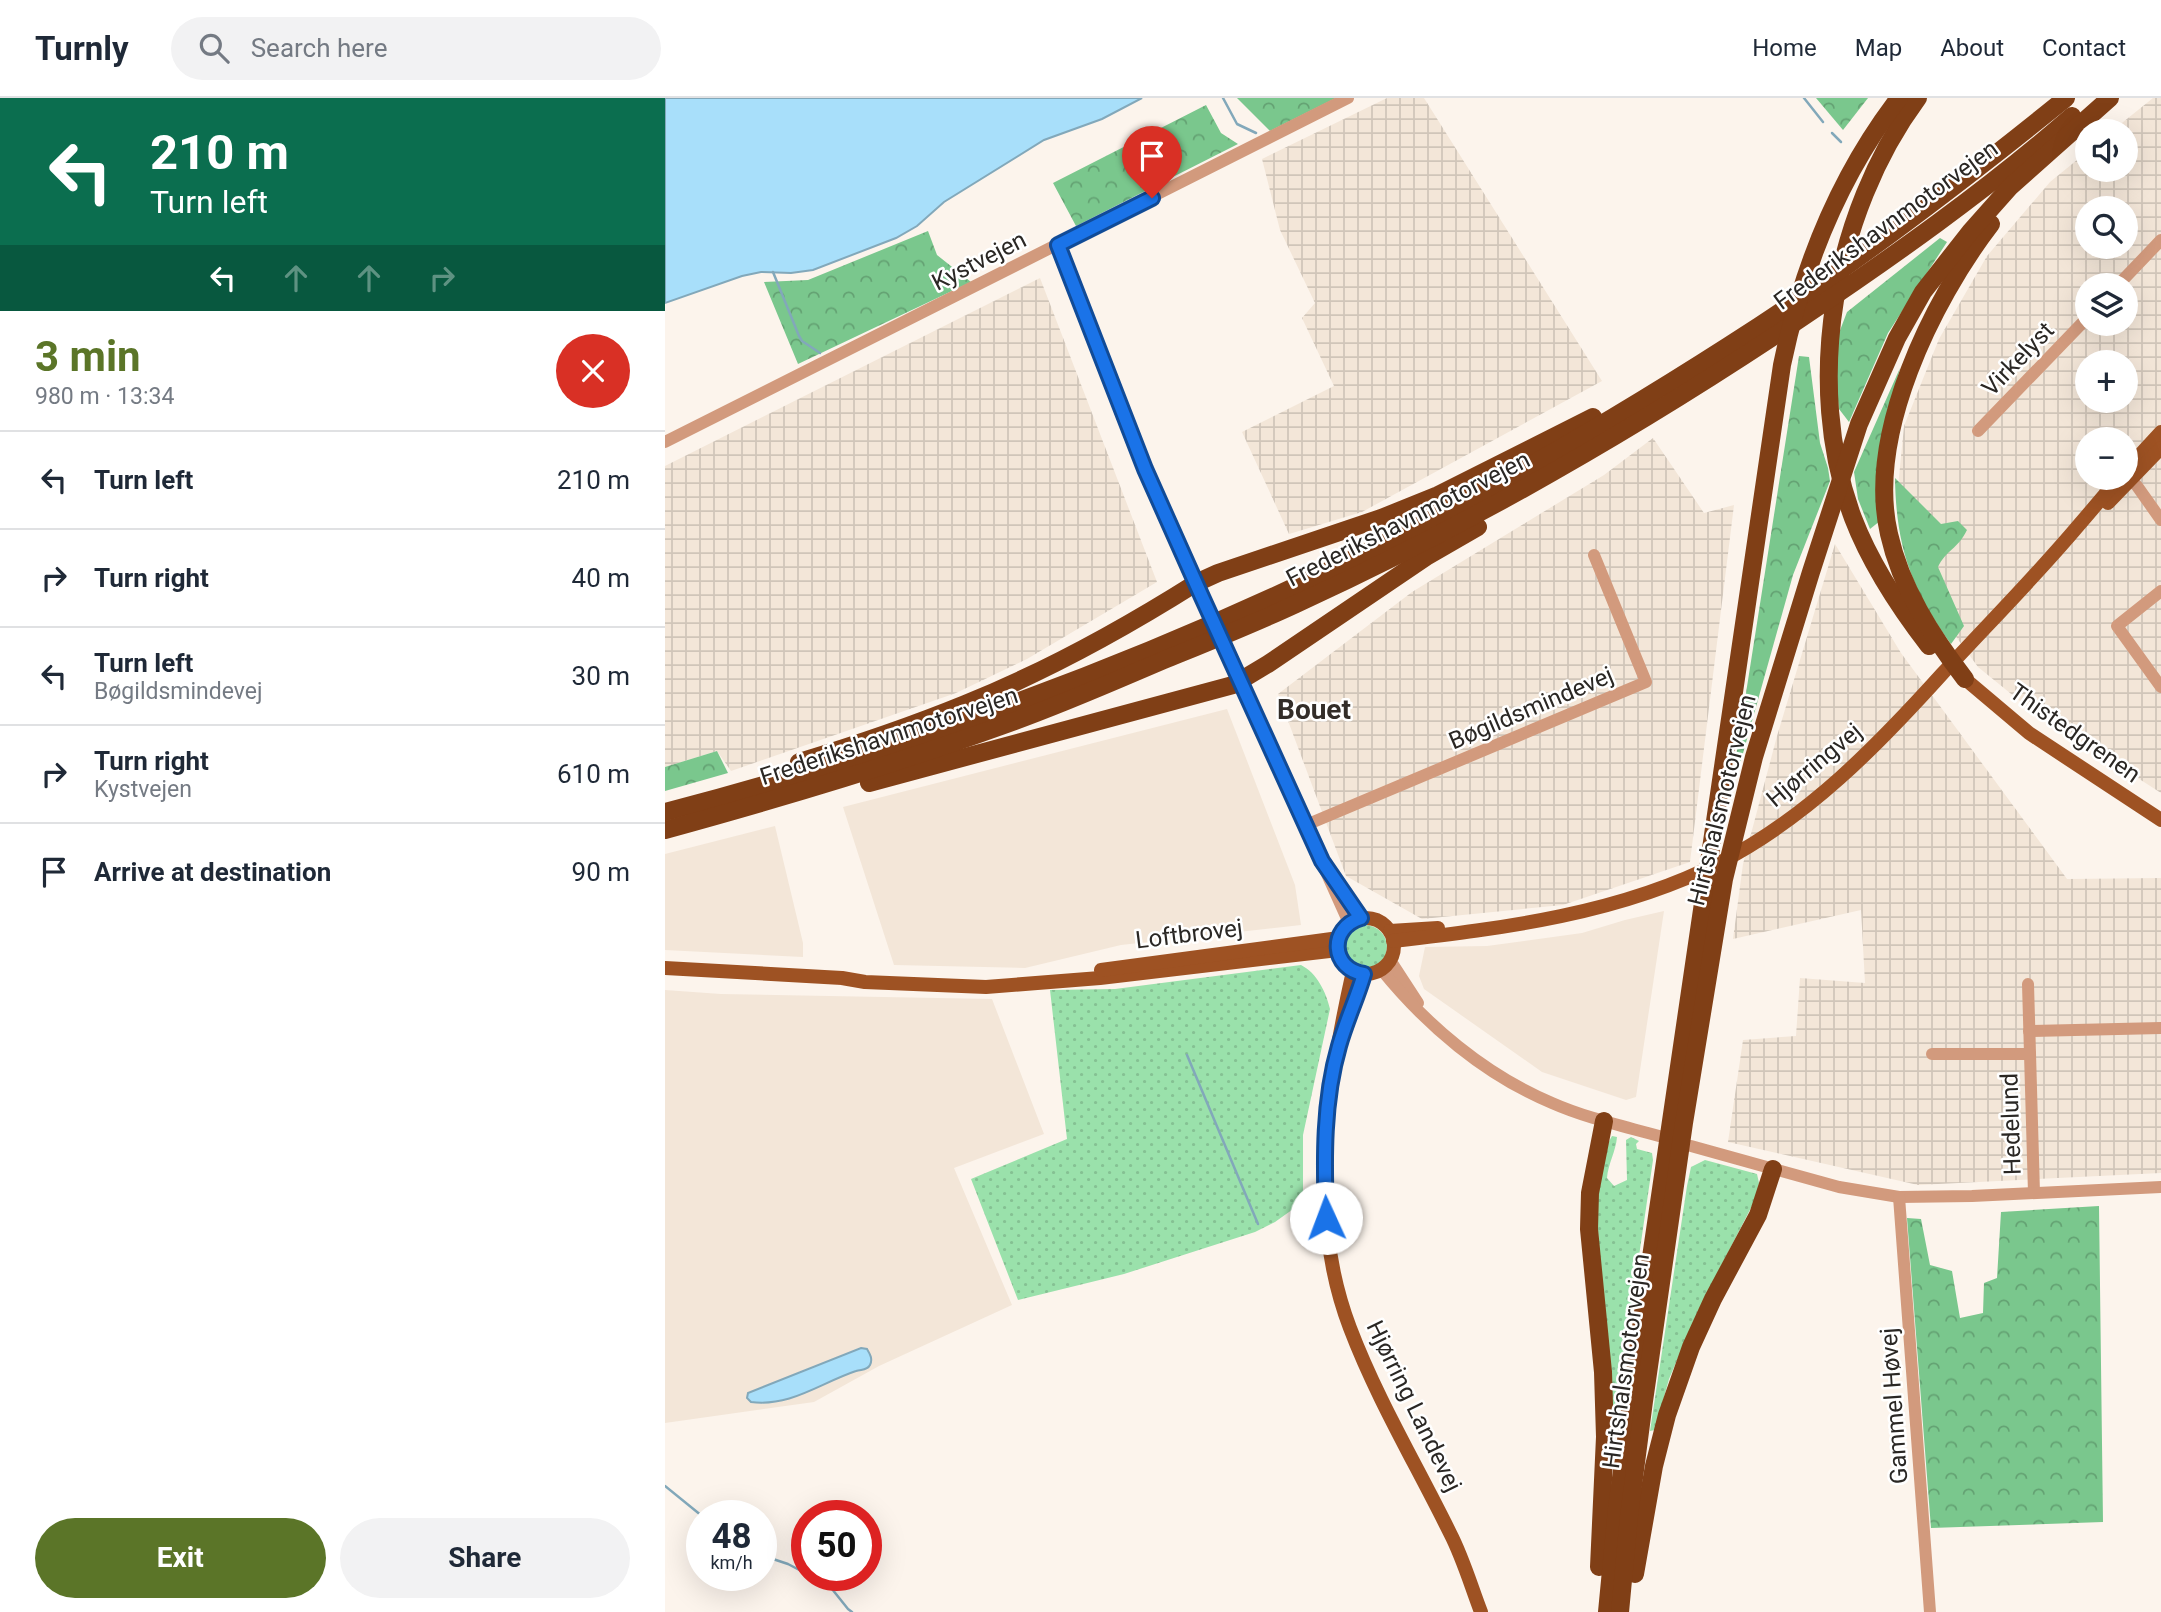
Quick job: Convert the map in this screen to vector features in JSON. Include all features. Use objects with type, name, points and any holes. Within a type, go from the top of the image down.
[{"type":"highway","name":"Hirtshalsmotorvejen","points":[[1607,1612],[1642,1319],[1783,365],[1794,313],[1825,223],[1882,119],[1899,98]]},
{"type":"highway","points":[[1918,98],[1873,177],[1854,225],[1839,282],[1828,362],[1831,431],[1853,518],[1887,589],[1968,682]]},
{"type":"highway","name":"Frederikshavnmotorvejen","points":[[665,812],[808,772],[960,723],[1085,676],[1295,587],[1463,502],[1605,423],[1762,324],[1913,219],[2066,98]]},
{"type":"highway","name":"Frederikshavnmotorvejen","points":[[665,831],[863,773],[1006,724],[1295,605],[1421,544],[1513,495],[1651,415],[1754,350],[1860,279],[1925,231],[2094,98]]},
{"type":"highway","name":"Hirtshalsmotorvejen","points":[[1620,1612],[1644,1401],[1684,1124],[1724,879],[1754,757],[1859,424],[1897,338],[1923,292],[2010,187],[2110,98]]},
{"type":"highway","points":[[1937,648],[1895,558],[1888,532],[1885,501],[1886,464],[1893,425],[1915,356],[1934,314],[1963,262],[1998,215],[2043,168],[2118,98]]},
{"type":"highway","points":[[665,803],[830,752],[966,704],[1199,590],[1218,573],[1381,519],[1438,495],[1598,414],[1762,324]]},
{"type":"highway","points":[[665,831],[949,762],[1240,682],[1426,557],[1656,421],[1754,350]]},
{"type":"highway","points":[[1596,1612],[1604,1505],[1605,1437],[1603,1372],[1589,1217],[1590,1193],[1604,1121]]},
{"type":"highway","points":[[1630,1612],[1643,1518],[1667,1415],[1691,1346],[1758,1215],[1773,1169]]},
{"type":"main road","name":"Hjørringvej","points":[[2138,461],[2161,432]]},
{"type":"main road","name":"Hjørringvej","points":[[2138,466],[2161,448]]},
{"type":"main road","name":"Hjørringvej","points":[[1392,936],[1560,917],[1653,890],[1739,852],[1832,786],[1865,755],[2113,490]]},
{"type":"main road","name":"Thistedgrenen","points":[[1968,682],[2029,733],[2161,820]]},
{"type":"main road","points":[[1377,920],[1392,936],[1386,964],[1359,972],[1343,962],[1338,944],[1343,930],[1355,921],[1377,920]]},
{"type":"main road","name":"Loftbrovej","points":[[665,977],[795,985],[865,982],[986,987],[1114,977],[1338,944]]},
{"type":"main road","name":"Loftbrovej","points":[[665,968],[842,978],[865,982]]},
{"type":"main road","name":"Hjørring Landevej","points":[[1359,972],[1339,1046],[1328,1108],[1324,1160],[1326,1218],[1333,1268],[1349,1325],[1374,1386],[1452,1536],[1481,1612]]},
{"type":"street","name":"Kystvejen","points":[[665,442],[1348,98]]},
{"type":"street","points":[[2129,273],[2161,240]]},
{"type":"street","points":[[1058,245],[1145,469],[1322,861],[1355,921]]},
{"type":"street","name":"Virkelyst","points":[[1978,431],[2075,330]]},
{"type":"street","points":[[2137,490],[2161,520]]},
{"type":"street","name":"Bøgildsmindevej","points":[[1306,824],[1646,682],[1594,555]]},
{"type":"street","points":[[2161,591],[2117,626],[2161,687]]},
{"type":"street","points":[[1386,964],[1393,966],[1428,1018],[1467,1053],[1509,1082],[1551,1103],[1659,1136]]},
{"type":"street","name":"Hedelund","points":[[2028,984],[2034,1193]]},
{"type":"street","points":[[2029,1031],[2161,1028]]},
{"type":"street","name":"Hedelund","points":[[1932,1054],[2029,1054]]},
{"type":"street","points":[[1691,1146],[1865,1193],[1899,1197],[2161,1187]]},
{"type":"street","name":"Gammel Høvej","points":[[1899,1197],[1930,1612]]},
{"type":"shaded area","points":[[1387,98],[1424,98],[1602,381],[1362,512],[1289,534],[1242,432],[1334,386],[1302,318],[1315,303],[1280,230],[1262,159]]},
{"type":"shaded area","points":[[2153,98],[2161,98],[2161,793],[2026,706],[1978,667],[1946,623],[1898,487],[1904,426],[1939,339],[1987,256],[2050,182],[2075,162],[2075,182],[2138,182],[2138,119],[2127,119]]},
{"type":"shaded area","points":[[1040,278],[1157,582],[1027,659],[956,693],[731,771],[717,751],[665,767],[665,466]]},
{"type":"shaded area","points":[[1653,438],[1704,513],[1734,505],[1690,862],[1563,905],[1422,919],[1346,876],[1278,694],[1412,592],[1604,475]]},
{"type":"shaded area","points":[[1835,544],[1901,653],[2067,879],[2161,878],[2161,1173],[1918,1185],[1728,1142],[1743,1040],[1796,1036],[1800,978],[1865,983],[1861,910],[1733,939],[1743,864],[1777,736]]},
{"type":"shaded area","points":[[1227,709],[1295,885],[1301,925],[1121,945],[1025,968],[894,965],[843,807]]},
{"type":"shaded area","points":[[775,826],[803,943],[803,957],[665,950],[665,854]]},
{"type":"shaded area","points":[[1664,911],[1636,1097],[1626,1100],[1542,1072],[1424,989],[1419,976],[1425,947],[1487,946],[1582,933]]},
{"type":"shaded area","points":[[665,990],[721,994],[992,999],[1044,1134],[954,1168],[1012,1305],[879,1366],[814,1402],[665,1423]]},
{"type":"green space","points":[[1237,98],[1336,98],[1270,131]]},
{"type":"green space","points":[[1816,98],[1868,98],[1843,130]]},
{"type":"green space","points":[[1206,105],[1221,133],[1238,144],[1076,226],[1053,183]]},
{"type":"green space","points":[[928,231],[937,255],[971,282],[798,364],[764,282],[808,280]]},
{"type":"green space","points":[[1940,238],[1947,242],[1888,333],[1849,422],[1839,409],[1835,376],[1839,333],[1847,312]]},
{"type":"green space","points":[[1799,356],[1809,357],[1820,443],[1830,481],[1793,575],[1740,764],[1735,763]]},
{"type":"green space","points":[[1900,368],[1879,451],[1880,521],[1870,529],[1858,499],[1854,472]]},
{"type":"green space","points":[[1895,478],[1941,524],[1958,521],[1967,530],[1938,567],[1964,626],[1951,644],[1937,624],[1908,566],[1899,525]]},
{"type":"green space","points":[[717,751],[728,773],[665,791],[665,767]]},
{"type":"green space","points":[[1365,925],[1380,932],[1387,947],[1380,962],[1365,969],[1350,962],[1343,947],[1350,932]]},
{"type":"green space","points":[[1301,965],[1312,973],[1320,984],[1330,1009],[1303,1135],[1303,1202],[1275,1222],[1255,1232],[1124,1274],[1018,1300],[971,1179],[1067,1139],[1050,990],[1115,989]]},
{"type":"green space","points":[[1612,1136],[1617,1137],[1607,1178],[1614,1186],[1627,1180],[1626,1140],[1631,1137],[1639,1141],[1636,1144],[1637,1149],[1652,1153],[1653,1160],[1616,1414],[1612,1414],[1598,1221],[1600,1173]]},
{"type":"green space","points":[[1705,1160],[1757,1174],[1757,1196],[1698,1311],[1669,1379],[1655,1430],[1650,1431],[1687,1186],[1691,1167]]},
{"type":"green space","points":[[2099,1206],[2103,1522],[1931,1528],[1907,1218],[1921,1219],[1930,1265],[1952,1271],[1960,1318],[1983,1313],[1984,1283],[1997,1278],[2001,1212]]},
{"type":"water","points":[[665,98],[1142,98],[1102,119],[1044,140],[944,202],[917,226],[896,238],[813,270],[791,273],[761,272],[742,276],[665,303]]},
{"type":"water","points":[[861,1348],[867,1349],[871,1357],[870,1365],[866,1369],[792,1398],[766,1403],[751,1402],[747,1398],[748,1393]]},
{"type":"waterway","points":[[1223,98],[1237,124],[1256,133]]},
{"type":"waterway","points":[[1804,98],[1823,122]]},
{"type":"waterway","points":[[1832,133],[1841,142]]},
{"type":"waterway","points":[[773,272],[799,336],[820,353]]},
{"type":"waterway","points":[[1187,1055],[1258,1224]]},
{"type":"waterway","points":[[665,1486],[686,1503]]},
{"type":"waterway","points":[[777,1560],[791,1566]]},
{"type":"waterway","points":[[834,1591],[852,1612]]},
{"type":"district","name":"Bouet","points":[[1314,709]]},
{"type":"route","points":[[1152,198],[1058,245],[1145,469],[1202,597],[1322,861],[1361,918],[1346,926],[1338,942],[1339,957],[1347,967],[1364,974],[1339,1046],[1328,1108],[1324,1160],[1326,1218]]}]
